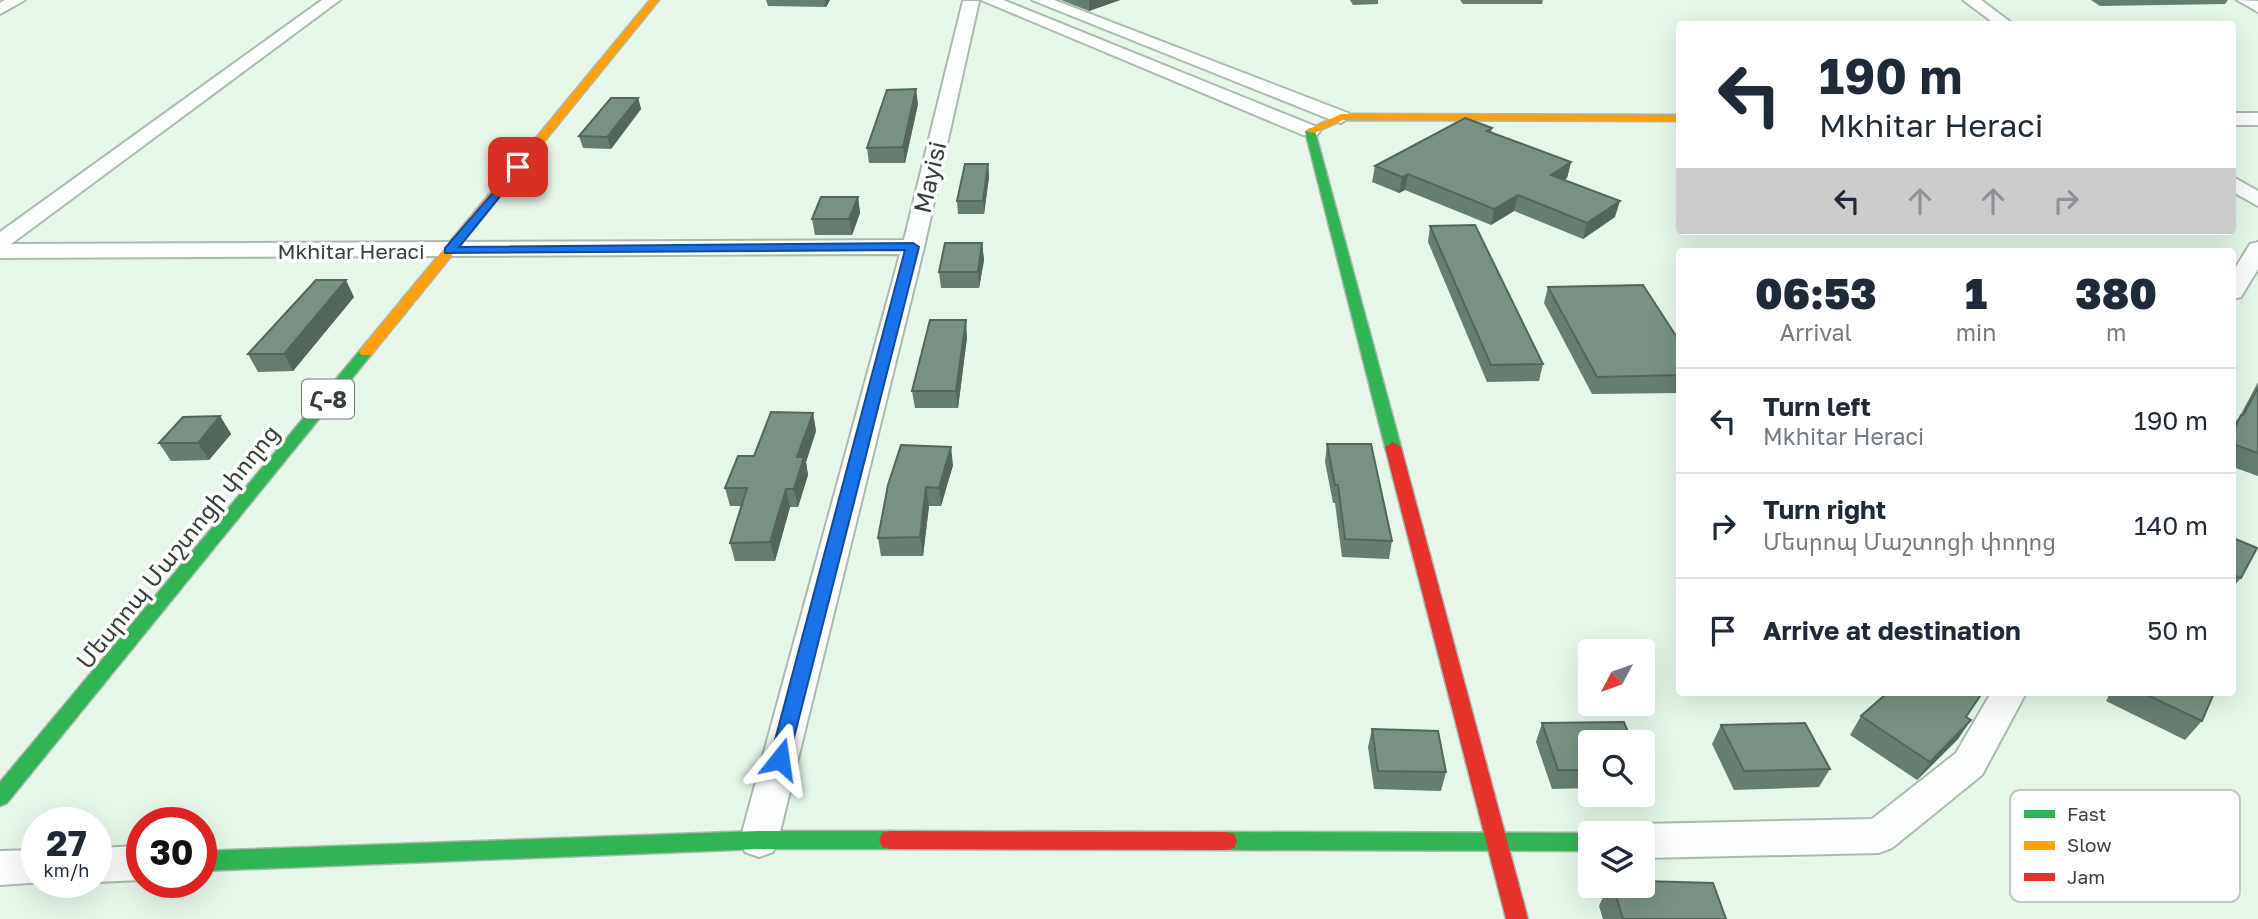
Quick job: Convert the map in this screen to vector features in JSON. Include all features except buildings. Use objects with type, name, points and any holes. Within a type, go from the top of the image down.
[{"type":"street","points":[[0,9],[17,0]]},
{"type":"street","points":[[0,242],[332,0]]},
{"type":"street","name":"Մեսրոպ Մաշտոցի փողոց","points":[[0,797],[654,0]]},
{"type":"street","points":[[963,0],[990,0],[1310,131],[1341,117]]},
{"type":"street","points":[[1040,0],[1341,117],[1676,117]]},
{"type":"street","points":[[1971,0],[2002,21]]},
{"type":"street","points":[[2245,0],[2258,7]]},
{"type":"street","name":"Mayisi","points":[[759,840],[913,247],[971,1]]},
{"type":"street","points":[[2236,119],[2258,119]]},
{"type":"street","points":[[1310,131],[1500,845],[1517,919]]},
{"type":"street","points":[[2236,185],[2258,200]]},
{"type":"street","name":"Mkhitar Heraci","points":[[0,251],[913,247]]},
{"type":"street","points":[[2236,288],[2256,258]]},
{"type":"street","points":[[1655,841],[1879,836],[1969,764],[2007,696]]},
{"type":"street","points":[[217,860],[759,840],[1500,845],[1578,842]]},
{"type":"street","points":[[0,868],[21,867]]},
{"type":"traffic: fast","points":[[1310,131],[1393,447]]},
{"type":"traffic: fast","points":[[0,797],[366,352]]},
{"type":"traffic: fast","points":[[217,860],[759,840],[890,840]]},
{"type":"traffic: fast","points":[[1226,841],[1578,842]]},
{"type":"traffic: slow","points":[[366,352],[655,0]]},
{"type":"traffic: slow","points":[[1310,131],[1341,117],[1676,118]]},
{"type":"traffic: jam","points":[[1393,447],[1517,919]]},
{"type":"traffic: jam","points":[[890,840],[1226,841]]},
{"type":"route","points":[[518,167],[449,250],[913,247],[780,759]]}]
